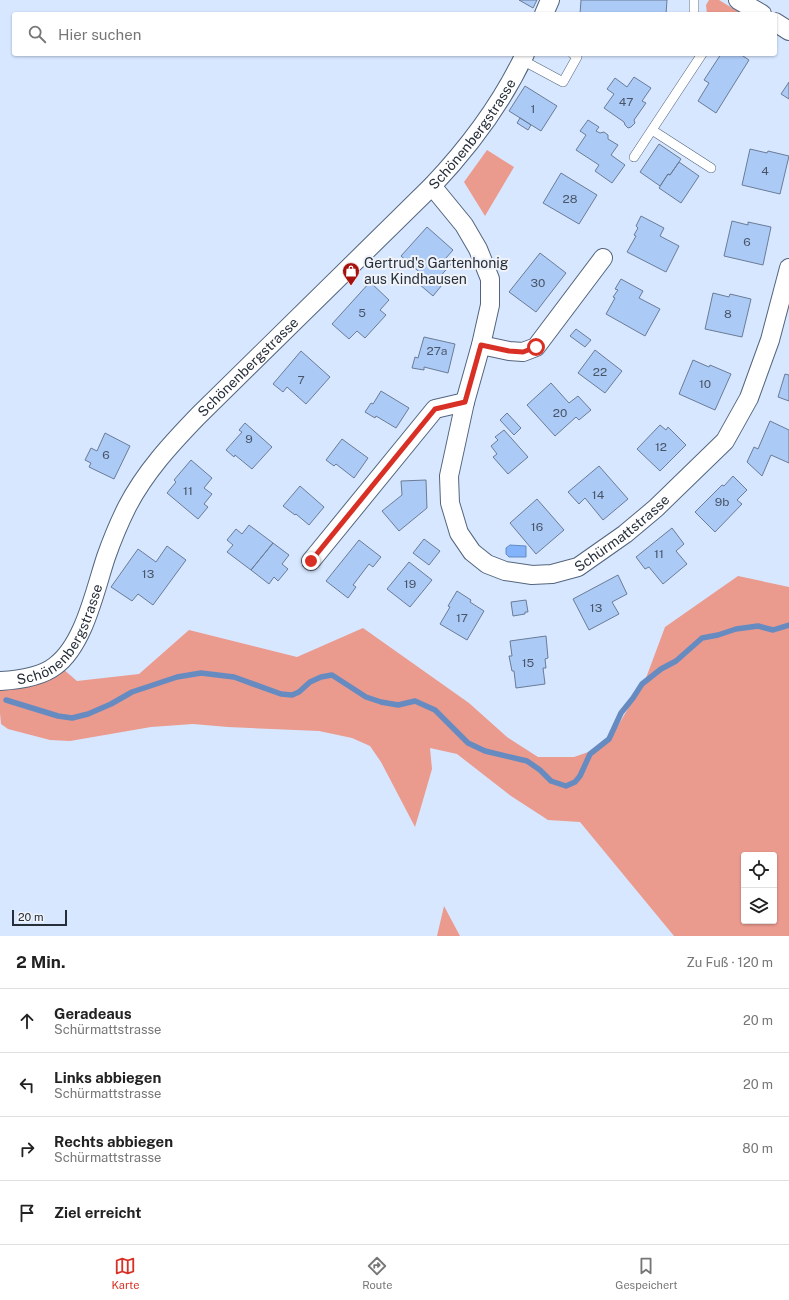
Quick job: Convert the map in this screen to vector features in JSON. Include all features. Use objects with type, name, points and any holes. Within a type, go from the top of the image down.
[{"type":"street","points":[[545,12],[550,0]]},
{"type":"street","points":[[738,0],[759,12]]},
{"type":"street","points":[[777,23],[789,31]]},
{"type":"street","name":"Schönenbergstrasse","points":[[0,683],[44,672],[56,666],[65,656],[79,636],[106,556],[118,526],[137,491],[155,464],[198,416],[432,186],[460,155],[483,126],[524,57]]},
{"type":"street","name":"Schürmattstrasse","points":[[432,186],[464,226],[478,249],[490,279],[490,305],[481,345],[465,402],[449,476],[450,503],[459,533],[472,552],[487,564],[505,571],[532,574],[552,574],[578,567],[624,534],[656,508],[725,441],[752,391],[770,340],[789,268]]},
{"type":"street","points":[[481,345],[509,351],[523,352],[536,347],[603,258]]},
{"type":"street","points":[[311,561],[435,409],[465,402]]},
{"type":"lane","points":[[694,0],[694,12]]},
{"type":"lane","points":[[524,57],[563,82],[578,57],[576,56]]},
{"type":"lane","points":[[634,157],[701,56]]},
{"type":"lane","points":[[652,130],[711,168]]},
{"type":"shaded area","points":[[709,0],[719,0],[739,12],[707,12],[706,5]]},
{"type":"shaded area","points":[[487,150],[514,167],[485,216],[464,182]]},
{"type":"shaded area","points":[[738,576],[789,587],[789,936],[674,936],[580,822],[548,820],[511,796],[457,754],[430,748],[432,769],[415,827],[381,762],[370,746],[352,738],[319,731],[193,724],[151,727],[70,741],[50,740],[8,729],[1,724],[0,713],[0,684],[63,669],[77,681],[139,674],[189,630],[297,657],[363,628],[469,703],[507,737],[538,757],[574,757],[600,748],[616,729],[646,678],[665,627]]},
{"type":"shaded area","points":[[444,906],[460,936],[437,936]]},
{"type":"water","points":[[510,545],[526,546],[526,557],[509,557],[506,554],[506,548]]},
{"type":"building","points":[[519,0],[537,0],[533,8]]},
{"type":"building","points":[[581,0],[667,0],[666,12],[580,12]]},
{"type":"building","points":[[720,56],[743,56],[749,60],[716,113],[698,101],[709,83],[704,80]]},
{"type":"building","points":[[634,77],[651,88],[642,101],[646,103],[634,120],[635,123],[628,128],[624,122],[604,108],[614,94],[607,89],[615,78],[627,87]]},
{"type":"building","points":[[789,82],[789,99],[781,94]]},
{"type":"building","points":[[525,86],[557,106],[541,131],[509,111]]},
{"type":"building","points":[[520,118],[531,125],[528,130],[517,123]]},
{"type":"building","points":[[588,120],[599,127],[596,131],[600,133],[604,132],[608,135],[608,139],[618,145],[611,155],[625,165],[612,183],[595,171],[599,165],[576,150],[586,135],[580,131]]},
{"type":"building","points":[[659,144],[681,159],[660,186],[640,172]]},
{"type":"building","points":[[750,149],[767,153],[768,151],[789,156],[780,194],[742,185]]},
{"type":"building","points":[[679,162],[699,176],[681,203],[659,188],[668,174],[670,175]]},
{"type":"building","points":[[561,173],[597,195],[579,224],[543,203]]},
{"type":"building","points":[[641,216],[664,228],[660,236],[679,246],[666,272],[627,252],[636,236],[634,235],[638,228],[636,226]]},
{"type":"building","points":[[732,221],[748,225],[748,222],[771,227],[763,265],[724,256]]},
{"type":"building","points":[[427,227],[453,250],[446,258],[452,263],[437,280],[442,285],[433,296],[419,284],[425,277],[401,256]]},
{"type":"building","points":[[540,253],[566,273],[536,312],[509,292]]},
{"type":"building","points":[[621,279],[643,291],[639,298],[660,309],[645,336],[606,314],[615,298],[613,297],[618,290],[615,289]]},
{"type":"building","points":[[370,282],[389,300],[380,310],[386,315],[365,338],[357,331],[349,339],[332,324]]},
{"type":"building","points":[[713,293],[729,297],[730,294],[751,299],[742,337],[705,329]]},
{"type":"building","points":[[576,329],[591,340],[585,347],[570,336]]},
{"type":"building","points":[[424,337],[455,344],[448,373],[424,367],[424,370],[412,368],[415,357],[418,358]]},
{"type":"building","points":[[595,350],[622,371],[605,393],[578,373]]},
{"type":"building","points":[[301,351],[330,377],[306,404],[287,387],[283,392],[273,384]]},
{"type":"building","points":[[693,360],[731,374],[715,410],[679,394]]},
{"type":"building","points":[[785,374],[789,375],[789,401],[778,397]]},
{"type":"building","points":[[551,383],[569,403],[578,396],[591,410],[579,420],[576,417],[555,436],[527,405]]},
{"type":"building","points":[[381,391],[409,408],[396,428],[376,416],[375,418],[365,412],[371,403],[373,404]]},
{"type":"building","points":[[507,413],[521,428],[514,435],[500,420]]},
{"type":"building","points":[[770,421],[789,430],[789,463],[771,455],[762,476],[747,462],[754,447],[758,449]]},
{"type":"building","points":[[245,423],[272,447],[252,469],[235,455],[234,457],[226,450],[242,432],[239,430]]},
{"type":"building","points":[[660,425],[666,430],[668,427],[686,445],[660,471],[637,449]]},
{"type":"building","points":[[504,430],[528,457],[508,474],[493,457],[497,454],[491,446],[498,440],[495,437]]},
{"type":"building","points":[[105,433],[130,446],[114,479],[89,467],[91,463],[85,460],[91,448],[97,451]]},
{"type":"building","points":[[342,439],[368,458],[354,478],[336,464],[334,466],[326,460]]},
{"type":"building","points":[[191,460],[212,478],[204,488],[212,494],[204,504],[208,507],[198,519],[167,493],[176,482],[174,480]]},
{"type":"building","points":[[599,466],[628,499],[603,520],[585,498],[579,504],[568,492]]},
{"type":"building","points":[[733,476],[747,490],[737,500],[742,504],[715,532],[695,512]]},
{"type":"building","points":[[426,480],[427,508],[399,531],[382,511],[402,495],[401,481]]},
{"type":"building","points":[[300,486],[324,507],[309,525],[296,514],[295,515],[283,506]]},
{"type":"building","points":[[537,499],[564,530],[536,554],[510,523]]},
{"type":"building","points":[[249,525],[273,543],[251,570],[227,552],[233,545],[227,540],[236,529],[242,534]]},
{"type":"building","points":[[672,528],[684,544],[676,551],[687,564],[663,584],[649,567],[645,569],[636,557]]},
{"type":"building","points":[[424,539],[440,551],[429,565],[413,553]]},
{"type":"building","points":[[359,540],[381,557],[373,567],[369,564],[353,585],[356,587],[348,598],[326,581]]},
{"type":"building","points":[[273,543],[289,555],[282,564],[288,569],[278,581],[274,577],[269,584],[251,570]]},
{"type":"building","points":[[167,546],[186,560],[153,605],[138,594],[132,601],[111,587],[138,549],[156,562]]},
{"type":"building","points":[[409,562],[432,580],[410,607],[387,589]]},
{"type":"building","points":[[618,575],[627,594],[612,602],[619,614],[589,630],[573,599]]},
{"type":"building","points":[[457,591],[484,611],[467,640],[440,624]]},
{"type":"building","points":[[526,600],[528,612],[513,616],[511,602]]},
{"type":"building","points":[[546,636],[548,658],[545,659],[546,668],[543,668],[545,684],[516,688],[514,671],[512,671],[509,656],[512,656],[510,641]]},
{"type":"waterway","points":[[6,700],[58,716],[72,718],[88,714],[111,704],[132,692],[177,677],[201,673],[234,677],[281,694],[292,695],[299,692],[310,682],[321,677],[332,675],[366,697],[381,702],[398,705],[415,701],[435,710],[468,743],[485,751],[527,761],[540,770],[551,781],[566,786],[575,782],[580,776],[590,754],[609,739],[621,713],[642,684],[661,669],[676,661],[702,638],[736,629],[758,626],[773,630],[789,625]]},
{"type":"place","name":"Gertrud's Gartenhonig aus Kindhausen","points":[[351,286]]},
{"type":"route","points":[[311,561],[435,409],[450,404],[465,402],[481,345],[509,351],[523,352],[536,347]]}]
